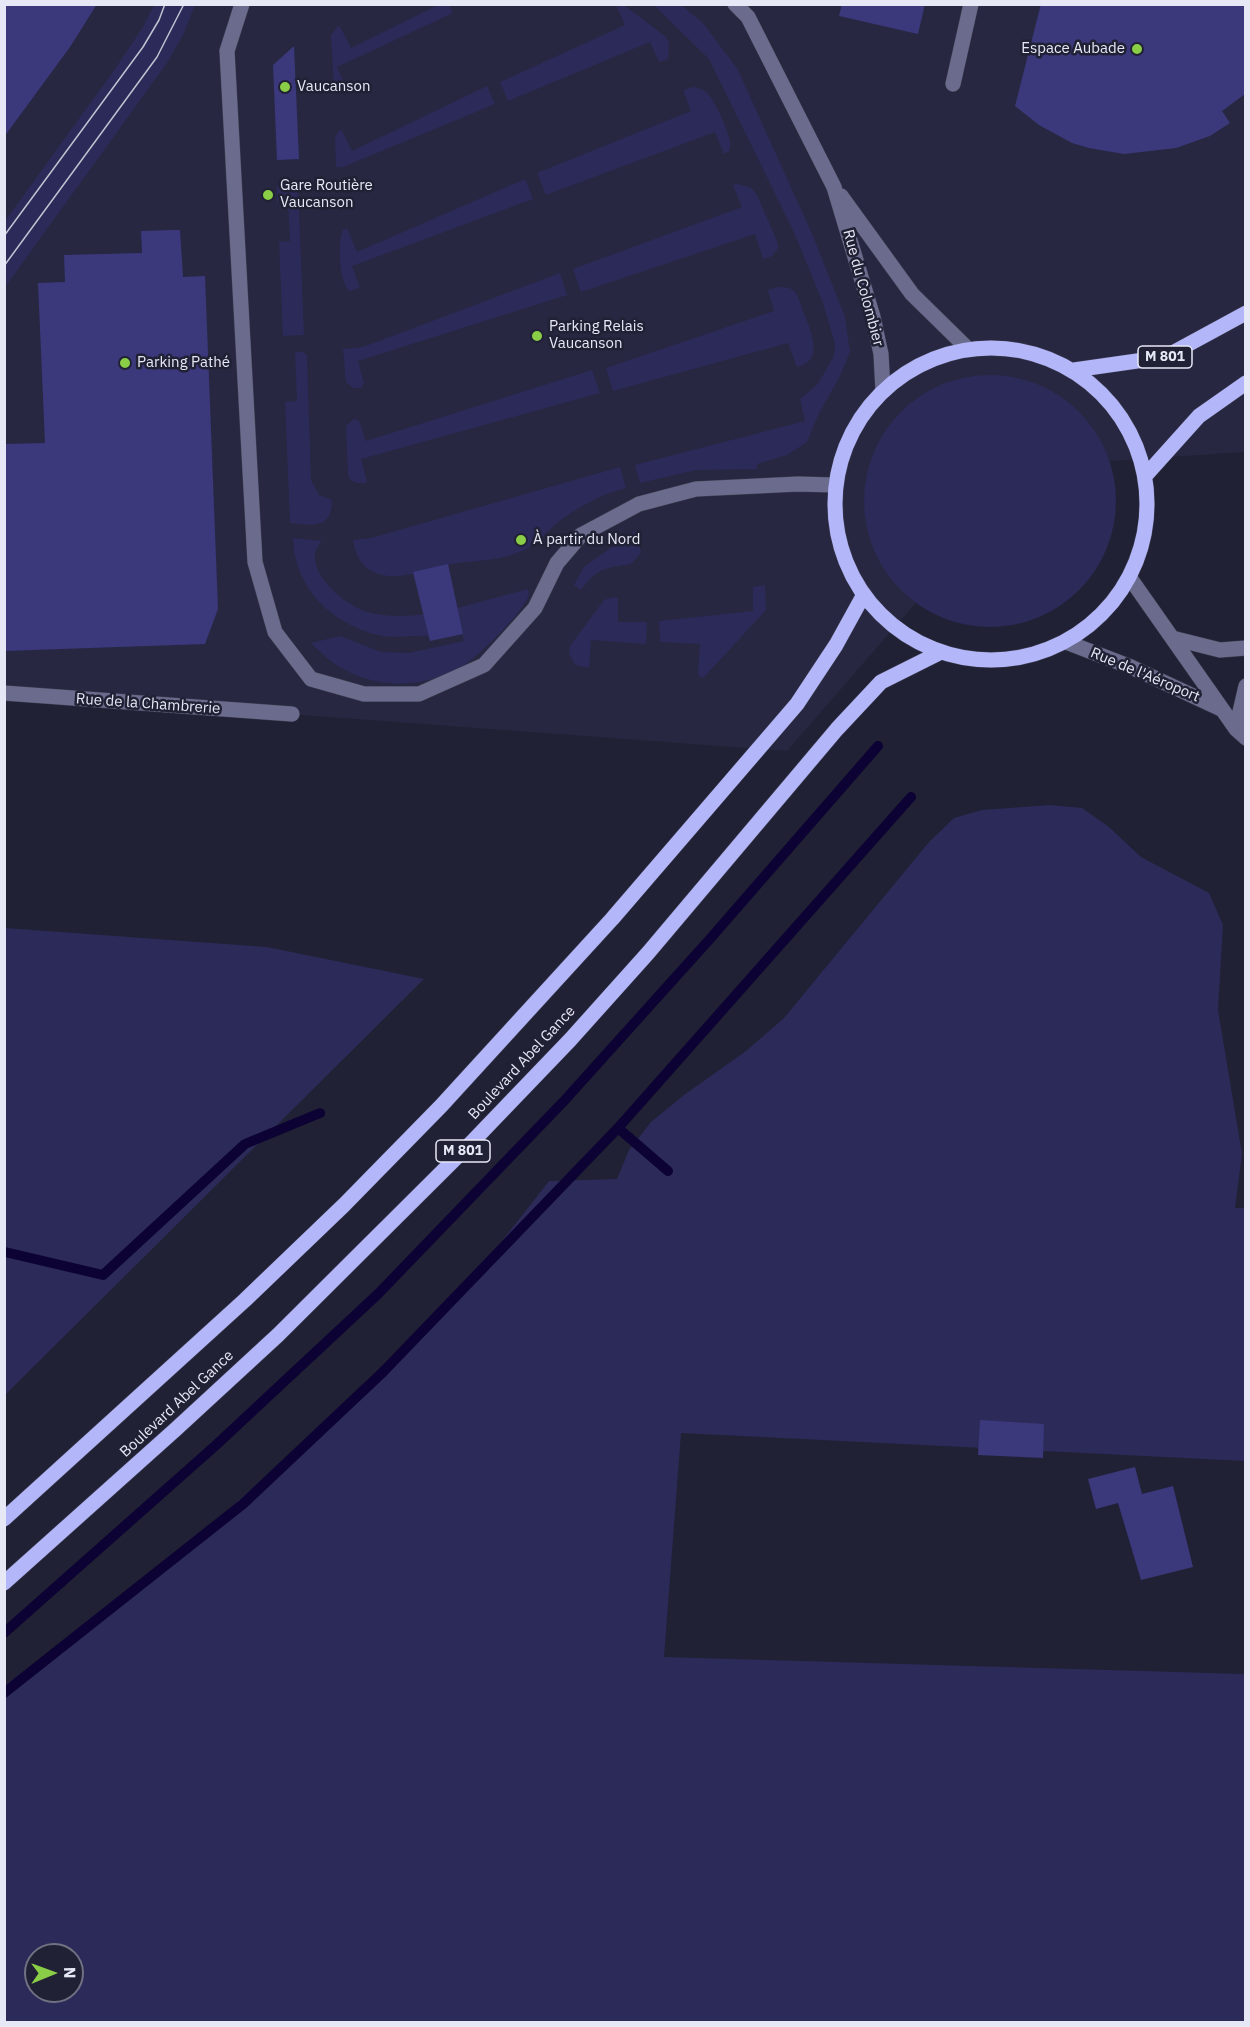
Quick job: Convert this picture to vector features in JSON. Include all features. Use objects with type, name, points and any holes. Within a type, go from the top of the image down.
[{"type":"main road","name":"M 801","points":[[1074,370],[1165,357],[1245,313]]},
{"type":"main road","points":[[968,348],[1023,349],[1074,370],[1121,415],[1146,475],[1147,528],[1130,578],[1103,615],[1066,642],[1004,661],[939,653],[896,630],[863,596],[838,543],[834,485],[860,416],[883,391],[914,365],[968,348]]},
{"type":"main road","points":[[1146,475],[1199,416],[1245,383]]},
{"type":"main road","name":"Boulevard Abel Gance","points":[[4,1519],[253,1292],[344,1205],[441,1106],[612,919],[797,704],[836,645],[863,596]]},
{"type":"main road","name":"Boulevard Abel Gance","points":[[4,1582],[168,1437],[269,1343],[474,1140],[570,1040],[648,953],[837,729],[881,682],[939,653]]},
{"type":"street","points":[[242,4],[227,51],[255,562],[274,632],[311,679],[364,694],[419,694],[484,664],[535,608],[558,563],[581,535],[639,504],[696,489],[798,484],[834,485]]},
{"type":"street","name":"Rue du Colombier","points":[[735,4],[748,16],[834,187],[912,294],[968,348]]},
{"type":"street","points":[[953,84],[971,4]]},
{"type":"street","name":"Rue du Colombier","points":[[834,187],[873,317],[881,354],[883,391]]},
{"type":"street","name":"Rue de l'Aéroport","points":[[1130,578],[1241,734]]},
{"type":"street","points":[[1172,638],[1203,648],[1220,650],[1245,648]]},
{"type":"street","name":"Rue de l'Aéroport","points":[[1066,642],[1131,667],[1223,710]]},
{"type":"street","points":[[1241,734],[1245,686]]},
{"type":"street","name":"Rue de la Chambrerie","points":[[4,693],[292,714]]},
{"type":"shaded area","points":[[4,5],[1245,5],[1245,452],[1035,466],[787,751],[5,693]]},
{"type":"shaded area","points":[[154,5],[195,5],[183,35],[167,63],[5,287],[5,221],[115,69],[143,27]]},
{"type":"shaded area","points":[[438,5],[449,5],[453,13],[337,67],[348,92],[340,93],[334,90],[331,35],[339,25],[351,48]]},
{"type":"shaded area","points":[[616,5],[624,5],[666,37],[669,42],[668,59],[659,62],[650,42],[508,101],[500,82],[625,25]]},
{"type":"shaded area","points":[[654,5],[681,5],[703,23],[738,70],[813,236],[845,317],[850,352],[807,442],[787,455],[757,464],[757,469],[696,470],[640,483],[635,465],[805,421],[800,399],[818,384],[834,356],[835,344],[823,303],[793,230],[709,59]]},
{"type":"shaded area","points":[[487,86],[495,104],[343,167],[336,167],[335,137],[341,129],[352,151]]},
{"type":"shaded area","points":[[693,87],[706,92],[718,110],[729,136],[728,152],[724,154],[715,132],[546,195],[537,173],[691,111],[683,90]]},
{"type":"shaded area","points":[[525,179],[533,199],[352,266],[360,288],[349,291],[346,287],[340,262],[343,230],[347,228],[357,252]]},
{"type":"shaded area","points":[[298,185],[304,335],[283,336],[279,242],[290,241],[288,201],[277,201],[277,186]]},
{"type":"shaded area","points":[[733,185],[750,187],[757,195],[777,241],[778,248],[772,256],[763,259],[755,234],[581,292],[573,269],[742,207]]},
{"type":"shaded area","points":[[560,273],[567,295],[358,361],[364,383],[361,388],[353,388],[346,382],[343,349],[363,347]]},
{"type":"shaded area","points":[[779,287],[790,288],[795,292],[809,326],[814,344],[811,358],[806,364],[797,367],[788,343],[613,391],[606,368],[774,311],[768,290]]},
{"type":"shaded area","points":[[295,352],[303,352],[307,355],[311,480],[319,495],[332,500],[329,517],[313,525],[290,523],[285,402],[297,401]]},
{"type":"shaded area","points":[[592,370],[600,393],[361,459],[367,482],[356,483],[348,476],[346,426],[354,419],[359,421],[366,441]]},
{"type":"shaded area","points":[[990,375],[1015,378],[1038,385],[1060,396],[1079,412],[1095,431],[1106,453],[1113,476],[1116,501],[1113,526],[1106,549],[1095,571],[1079,590],[1060,606],[1038,617],[1015,624],[990,627],[965,624],[942,617],[920,606],[901,590],[885,571],[874,549],[867,526],[864,501],[867,476],[874,453],[885,431],[901,412],[920,396],[942,385],[965,378]]},
{"type":"shaded area","points":[[620,467],[626,488],[584,505],[561,520],[530,547],[508,556],[389,576],[378,574],[366,567],[360,561],[355,548],[353,540],[371,538]]},
{"type":"shaded area","points":[[636,530],[641,553],[631,564],[602,570],[592,577],[581,590],[574,585],[584,567]]},
{"type":"shaded area","points":[[293,538],[322,541],[315,553],[315,562],[324,580],[347,602],[364,611],[378,614],[402,616],[425,614],[429,636],[378,635],[361,630],[331,613],[308,588],[300,573]]},
{"type":"shaded area","points":[[765,585],[766,610],[705,676],[701,678],[698,674],[700,644],[660,642],[659,621],[753,611],[753,587]]},
{"type":"shaded area","points":[[528,589],[529,596],[521,609],[483,650],[454,671],[426,681],[398,684],[370,680],[339,667],[311,643],[340,636],[381,652],[409,653],[464,641],[457,608]]},
{"type":"shaded area","points":[[618,598],[618,622],[647,622],[646,644],[591,640],[589,668],[575,665],[569,653],[570,646],[604,600]]},
{"type":"shaded area","points":[[1050,805],[1082,808],[1109,827],[1141,857],[1209,893],[1223,925],[1218,1010],[1242,1154],[1235,1208],[1246,1208],[1245,1461],[681,1433],[664,1657],[1245,1674],[1245,2022],[5,2022],[5,1685],[158,1571],[342,1410],[502,1241],[549,1181],[617,1179],[629,1150],[651,1122],[684,1095],[746,1051],[784,1018],[929,842],[954,818],[982,810]]},
{"type":"shaded area","points":[[5,928],[267,947],[424,979],[5,1395]]},
{"type":"building","points":[[4,4],[97,4],[70,47],[4,137]]},
{"type":"building","points":[[842,4],[925,4],[918,34],[839,16]]},
{"type":"building","name":"Espace Aubade","points":[[1041,4],[1245,4],[1245,94],[1222,111],[1230,123],[1210,136],[1176,148],[1124,154],[1072,143],[1039,125],[1015,106]]},
{"type":"building","name":"Vaucanson","points":[[294,46],[299,159],[277,160],[273,65]]},
{"type":"building","name":"Parking Pathé","points":[[180,230],[183,277],[205,276],[218,609],[205,644],[4,651],[4,444],[45,443],[38,283],[65,282],[64,255],[142,253],[141,231]]},
{"type":"building","points":[[448,564],[463,634],[430,641],[413,572]]},
{"type":"building","points":[[980,1420],[1044,1424],[1043,1458],[978,1455]]},
{"type":"building","points":[[1135,1467],[1142,1494],[1173,1486],[1193,1567],[1141,1580],[1118,1503],[1096,1509],[1088,1479]]},
{"type":"waterway","points":[[4,1633],[215,1446],[378,1294],[564,1101],[709,940],[878,746]]},
{"type":"waterway","points":[[4,1693],[243,1504],[383,1372],[618,1128],[911,797]]},
{"type":"waterway","points":[[5,1252],[103,1275],[245,1144],[320,1113]]},
{"type":"waterway","points":[[618,1128],[668,1171]]},
{"type":"tram line","points":[[4,236],[143,47],[159,20],[165,4]]},
{"type":"tram line","points":[[4,266],[157,57],[184,4]]},
{"type":"place","name":"Espace Aubade","points":[[1137,49]]},
{"type":"place","name":"Vaucanson","points":[[285,87]]},
{"type":"place","name":"Gare Routière Vaucanson","points":[[268,195]]},
{"type":"place","name":"Parking Relais Vaucanson","points":[[537,336]]},
{"type":"place","name":"Parking Pathé","points":[[125,363]]},
{"type":"place","name":"À partir du Nord","points":[[521,540]]}]
